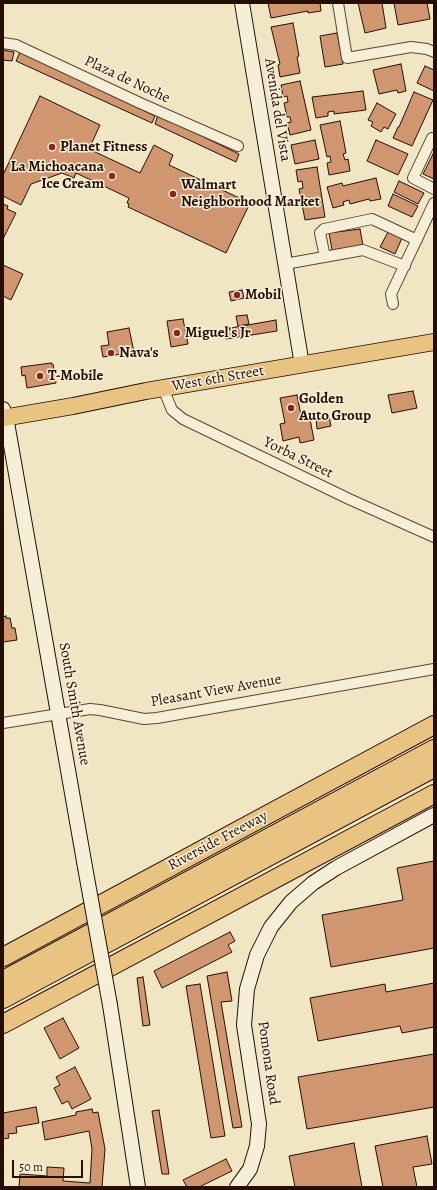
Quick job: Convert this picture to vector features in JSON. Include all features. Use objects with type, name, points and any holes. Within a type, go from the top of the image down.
[{"type":"highway","name":"Riverside Freeway","points":[[3,957],[434,725]]},
{"type":"highway","points":[[3,980],[434,749]]},
{"type":"highway","points":[[3,999],[434,768]]},
{"type":"highway","points":[[3,1024],[434,794]]},
{"type":"main road","name":"Avenida del Vista","points":[[242,3],[302,365]]},
{"type":"main road","name":"West 6th Street","points":[[4,415],[73,406],[163,388],[434,342]]},
{"type":"main road","name":"South Smith Avenue","points":[[4,415],[59,714],[110,1005],[138,1187]]},
{"type":"main road","name":"Pomona Road","points":[[237,1187],[250,1169],[257,1146],[259,1124],[244,1025],[247,989],[257,955],[272,927],[291,902],[313,883],[336,868],[434,816]]},
{"type":"street","points":[[338,3],[347,58],[411,47],[427,49],[434,52]]},
{"type":"street","name":"Plaza de Noche","points":[[3,43],[16,45],[140,103],[238,146]]},
{"type":"street","points":[[434,139],[432,138],[412,178],[434,188]]},
{"type":"street","points":[[393,304],[391,294],[434,203]]},
{"type":"street","points":[[325,257],[320,233],[324,228],[372,219],[417,240]]},
{"type":"street","points":[[285,264],[363,250],[405,266]]},
{"type":"street","name":"Yorba Street","points":[[163,388],[172,410],[183,419],[349,499],[434,537]]},
{"type":"street","name":"Pleasant View Avenue","points":[[3,723],[95,709],[144,719],[157,718],[434,669]]},
{"type":"building","points":[[268,3],[320,3],[321,11],[308,13],[308,11],[271,18]]},
{"type":"building","points":[[358,3],[382,3],[386,28],[365,33]]},
{"type":"building","points":[[394,3],[427,3],[430,19],[398,25]]},
{"type":"building","points":[[293,23],[299,56],[297,57],[300,73],[280,77],[278,65],[280,64],[271,27]]},
{"type":"building","points":[[337,33],[343,64],[325,67],[320,36]]},
{"type":"building","points":[[3,50],[14,52],[12,61],[3,60]]},
{"type":"building","points":[[20,52],[155,116],[152,123],[16,61]]},
{"type":"building","points":[[401,64],[406,91],[398,93],[397,90],[379,94],[373,70]]},
{"type":"building","points":[[425,66],[434,70],[434,91],[417,83]]},
{"type":"building","points":[[300,81],[311,130],[290,135],[287,123],[291,122],[290,117],[287,117],[284,103],[288,102],[287,96],[283,97],[281,85]]},
{"type":"building","points":[[363,91],[366,110],[334,114],[334,111],[328,112],[328,116],[316,118],[312,97]]},
{"type":"building","points":[[414,92],[433,100],[412,146],[393,138]]},
{"type":"building","points":[[40,96],[100,125],[89,149],[140,173],[154,145],[173,155],[169,165],[250,203],[226,253],[128,207],[129,204],[127,203],[129,198],[76,173],[74,178],[62,173],[31,184],[21,205],[3,196],[3,175]]},
{"type":"building","points":[[377,103],[396,114],[388,129],[384,127],[381,132],[371,126],[373,122],[368,120]]},
{"type":"building","points":[[158,115],[239,154],[236,162],[155,124]]},
{"type":"building","points":[[340,121],[346,153],[343,154],[345,160],[348,159],[350,171],[329,175],[327,163],[331,162],[330,156],[327,157],[320,125]]},
{"type":"building","points":[[315,140],[319,159],[295,164],[291,145]]},
{"type":"building","points":[[376,140],[408,154],[398,175],[367,161]]},
{"type":"building","points":[[434,152],[434,179],[423,174]]},
{"type":"building","points":[[317,167],[325,217],[305,220],[299,189],[303,188],[302,181],[298,182],[296,170]]},
{"type":"building","points":[[376,178],[381,199],[370,201],[369,199],[350,204],[349,200],[343,202],[344,205],[333,208],[327,187],[342,183],[343,186]]},
{"type":"building","points":[[399,181],[424,193],[418,204],[394,192]]},
{"type":"building","points":[[393,194],[418,206],[412,217],[388,206]]},
{"type":"building","points":[[3,204],[8,206],[7,209],[16,213],[3,239]]},
{"type":"building","points":[[360,229],[363,246],[332,250],[329,233]]},
{"type":"building","points":[[388,232],[402,238],[395,254],[380,247]]},
{"type":"building","points":[[3,265],[23,274],[11,300],[3,296]]},
{"type":"building","name":"Mobil","points":[[242,290],[244,298],[231,301],[229,292]]},
{"type":"building","name":"Mobil","points":[[247,315],[249,324],[238,326],[236,316]]},
{"type":"building","name":"Miguel's Jr","points":[[183,319],[188,344],[171,347],[167,321]]},
{"type":"building","points":[[276,320],[277,331],[226,339],[225,329]]},
{"type":"building","points":[[129,328],[134,352],[103,357],[101,346],[109,345],[107,332]]},
{"type":"building","name":"T-Mobile","points":[[53,364],[56,383],[27,388],[25,375],[22,376],[21,367]]},
{"type":"building","points":[[413,391],[417,408],[392,413],[388,395]]},
{"type":"building","name":"Golden Auto Group","points":[[297,395],[302,420],[310,419],[314,440],[300,443],[299,437],[283,441],[280,424],[285,423],[280,398]]},
{"type":"building","points":[[329,416],[331,426],[317,429],[316,418]]},
{"type":"building","points":[[6,616],[6,618],[10,618],[12,628],[15,628],[17,640],[3,642],[3,617]]},
{"type":"building","points":[[434,861],[434,948],[331,967],[322,915],[403,900],[397,868]]},
{"type":"building","points":[[230,932],[235,941],[228,945],[232,952],[162,988],[154,971]]},
{"type":"building","points":[[227,972],[232,1001],[221,1002],[242,1127],[233,1128],[207,976]]},
{"type":"building","points":[[143,977],[150,1025],[143,1026],[137,978]]},
{"type":"building","points":[[434,983],[434,1027],[402,1033],[400,1026],[318,1041],[310,998],[385,984],[386,992]]},
{"type":"building","points":[[200,984],[225,1136],[211,1138],[186,986]]},
{"type":"building","points":[[63,1018],[79,1048],[60,1059],[44,1028]]},
{"type":"building","points":[[434,1054],[434,1107],[307,1129],[298,1077]]},
{"type":"building","points":[[75,1067],[91,1099],[72,1109],[68,1101],[62,1104],[54,1088],[60,1085],[56,1077]]},
{"type":"building","points":[[36,1107],[39,1123],[16,1127],[17,1133],[8,1134],[9,1138],[3,1139],[3,1113]]},
{"type":"building","points":[[92,1109],[93,1113],[98,1112],[105,1149],[102,1187],[19,1187],[20,1174],[47,1176],[47,1167],[64,1168],[63,1181],[90,1183],[92,1149],[89,1131],[45,1140],[42,1122],[76,1115],[76,1112]]},
{"type":"building","points":[[159,1110],[169,1174],[162,1174],[152,1111]]},
{"type":"building","points":[[427,1136],[432,1164],[413,1167],[417,1187],[383,1187],[375,1146]]},
{"type":"building","points":[[354,1143],[362,1187],[295,1187],[289,1156]]},
{"type":"building","points":[[226,1159],[232,1171],[199,1187],[187,1187],[183,1180]]},
{"type":"place","name":"Planet Fitness","points":[[52,147]]},
{"type":"place","name":"La Michoacana Ice Cream","points":[[112,176]]},
{"type":"place","name":"Walmart Neighborhood Market","points":[[173,194]]},
{"type":"place","name":"Mobil","points":[[237,295]]},
{"type":"place","name":"Miguel's Jr","points":[[177,333]]},
{"type":"place","name":"Nava's","points":[[111,353]]},
{"type":"place","name":"T-Mobile","points":[[40,376]]},
{"type":"place","name":"Golden Auto Group","points":[[291,408]]}]
